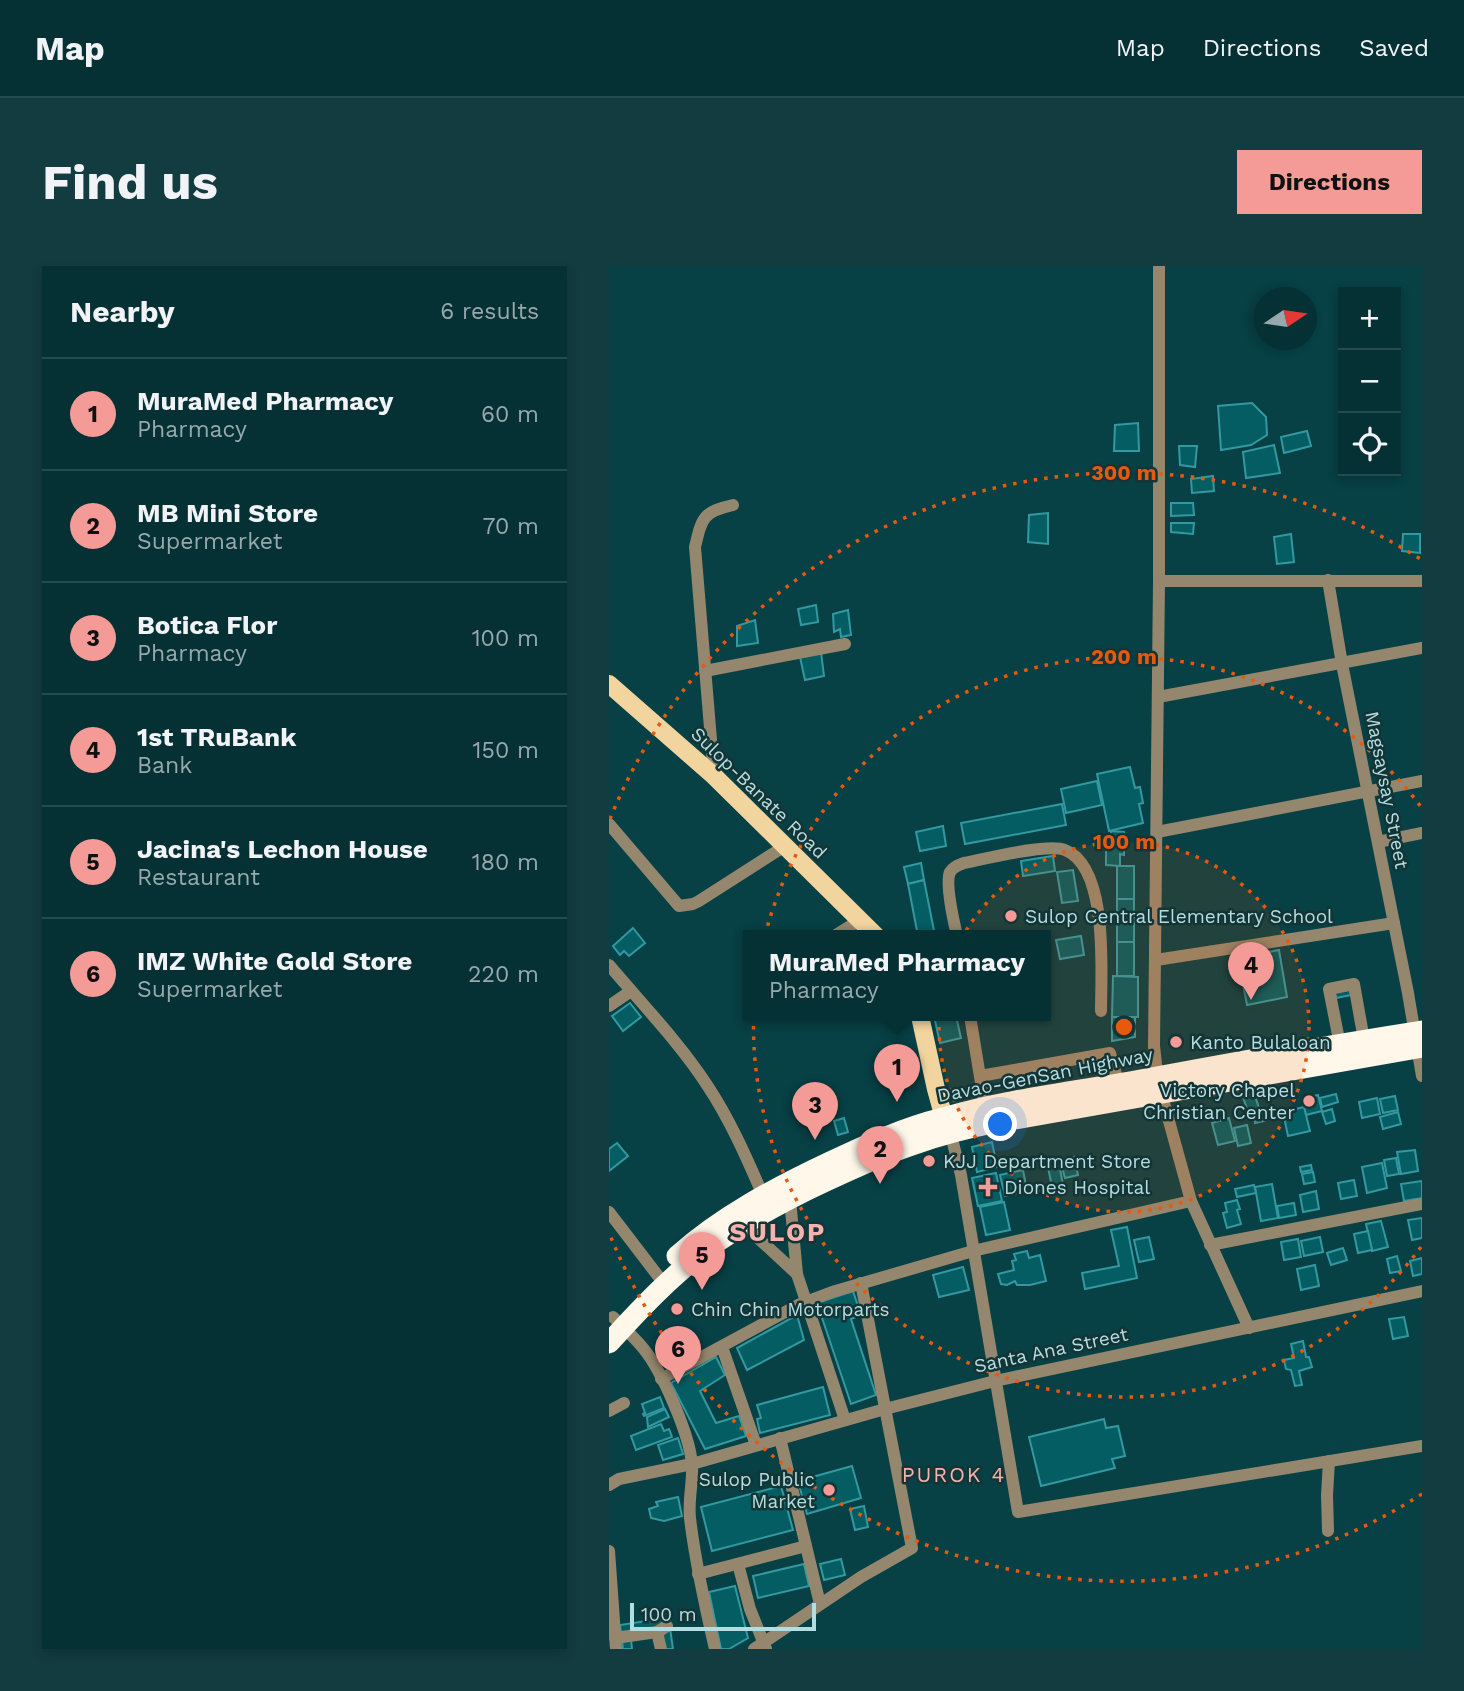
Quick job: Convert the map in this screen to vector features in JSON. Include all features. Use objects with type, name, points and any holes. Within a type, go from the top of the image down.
[{"type":"highway","name":"Davao-GenSan Highway","points":[[1160,1084],[1364,1040],[1419,1039]]},
{"type":"highway","name":"Davao-GenSan Highway","points":[[614,1327],[698,1238],[766,1203],[865,1146],[907,1129],[946,1125],[1121,1091],[1419,1039]]},
{"type":"highway","name":"Davao-GenSan Highway","points":[[661,1280],[744,1225],[766,1203],[790,1199],[946,1125]]},
{"type":"main road","name":"Sulop-Banate Road","points":[[609,684],[714,776],[870,930]]},
{"type":"main road","points":[[921,1021],[946,1125]]},
{"type":"street","points":[[1159,266],[1159,697],[1154,1046],[1160,1084],[1191,1200],[1249,1328]]},
{"type":"street","points":[[714,776],[695,547],[700,525],[706,515],[716,509],[733,505]]},
{"type":"street","name":"Magsaysay Street","points":[[1328,580],[1342,664],[1419,1039],[1422,1076]]},
{"type":"street","points":[[1159,581],[1422,581]]},
{"type":"street","points":[[705,671],[845,644]]},
{"type":"street","points":[[1159,697],[1422,648]]},
{"type":"street","points":[[1157,832],[1422,781]]},
{"type":"street","points":[[609,824],[679,906],[693,904],[785,846]]},
{"type":"street","points":[[1378,842],[1422,833]]},
{"type":"street","points":[[956,930],[948,884],[951,870],[956,866],[1042,848],[1065,850],[1083,867],[1094,894],[1101,932],[1101,1011]]},
{"type":"street","points":[[844,930],[860,920]]},
{"type":"street","points":[[1156,960],[1394,923]]},
{"type":"street","points":[[609,965],[707,1085],[742,1147],[766,1203]]},
{"type":"street","points":[[1340,1045],[1329,989],[1354,984],[1364,1040]]},
{"type":"street","points":[[609,1006],[631,991]]},
{"type":"street","points":[[971,1021],[986,1116]]},
{"type":"street","points":[[980,1076],[1110,1054],[1121,1091]]},
{"type":"street","points":[[946,1125],[956,1153],[1018,1513],[1422,1446]]},
{"type":"street","points":[[790,1199],[797,1274],[845,1420]]},
{"type":"street","points":[[661,1378],[807,1302],[832,1292],[973,1251],[1191,1200]]},
{"type":"street","points":[[1210,1245],[1422,1204]]},
{"type":"street","points":[[609,1212],[661,1280]]},
{"type":"street","points":[[744,1225],[797,1274]]},
{"type":"street","points":[[739,1564],[761,1647],[820,1604],[912,1548],[861,1283]]},
{"type":"street","name":"Santa Ana Street","points":[[609,1485],[619,1479],[692,1464],[995,1381],[1422,1291]]},
{"type":"street","points":[[614,1327],[644,1349],[674,1404],[687,1439],[692,1464],[689,1505],[698,1574],[715,1649]]},
{"type":"street","points":[[722,1347],[756,1445]]},
{"type":"street","points":[[609,1411],[624,1403]]},
{"type":"street","points":[[780,1438],[820,1604]]},
{"type":"street","points":[[1328,1531],[1329,1461]]},
{"type":"street","points":[[698,1574],[806,1546]]},
{"type":"street","points":[[609,1551],[616,1643],[662,1629],[660,1649]]},
{"type":"street","points":[[636,1635],[638,1649]]},
{"type":"building","points":[[1252,403],[1266,417],[1267,435],[1251,445],[1221,450],[1218,406]]},
{"type":"building","points":[[1138,423],[1139,451],[1114,451],[1115,425]]},
{"type":"building","points":[[1307,431],[1311,446],[1284,453],[1281,437]]},
{"type":"building","points":[[1274,445],[1280,473],[1246,478],[1243,452]]},
{"type":"building","points":[[1179,446],[1197,446],[1195,467],[1180,465]]},
{"type":"building","points":[[1213,476],[1214,491],[1192,493],[1191,479]]},
{"type":"building","points":[[1171,503],[1193,503],[1194,515],[1171,516]]},
{"type":"building","points":[[1048,513],[1048,544],[1028,542],[1029,515]]},
{"type":"building","points":[[1171,523],[1194,523],[1193,534],[1171,532]]},
{"type":"building","points":[[1291,534],[1294,562],[1277,564],[1274,537]]},
{"type":"building","points":[[1403,534],[1420,534],[1420,553],[1402,551]]},
{"type":"building","points":[[816,605],[818,622],[801,625],[798,609]]},
{"type":"building","points":[[848,610],[851,635],[841,637],[840,629],[834,632],[833,614]]},
{"type":"building","points":[[755,620],[758,643],[737,646],[737,626]]},
{"type":"building","points":[[821,652],[824,676],[805,680],[800,657]]},
{"type":"building","points":[[1130,767],[1135,788],[1140,787],[1143,803],[1139,804],[1143,823],[1109,831],[1097,774]]},
{"type":"building","points":[[1097,781],[1102,805],[1066,813],[1061,789]]},
{"type":"building","points":[[1062,804],[1066,825],[965,844],[961,823]]},
{"type":"building","points":[[943,826],[946,846],[920,851],[916,832]]},
{"type":"building","points":[[1111,831],[1124,832],[1124,855],[1120,854],[1120,866],[1106,865],[1106,843],[1110,843]]},
{"type":"building","points":[[1053,856],[1055,871],[1023,876],[1021,861]]},
{"type":"building","points":[[921,863],[924,880],[908,884],[904,867]]},
{"type":"building","points":[[1117,866],[1134,866],[1134,899],[1117,899]]},
{"type":"building","points":[[1073,870],[1078,901],[1062,903],[1057,872]]},
{"type":"building","points":[[924,880],[934,930],[917,930],[908,884]]},
{"type":"building","points":[[1117,899],[1134,899],[1134,942],[1117,942]]},
{"type":"building","points":[[633,928],[645,943],[629,956],[624,951],[620,955],[613,946]]},
{"type":"building","points":[[1081,936],[1084,955],[1060,959],[1056,940]]},
{"type":"building","points":[[1117,942],[1134,942],[1134,976],[1117,976]]},
{"type":"building","points":[[1279,950],[1287,997],[1247,1005],[1238,958]]},
{"type":"building","points":[[1113,976],[1138,977],[1138,1017],[1112,1017]]},
{"type":"building","points":[[1348,982],[1351,995],[1336,998],[1333,985]]},
{"type":"building","points":[[630,1003],[641,1017],[623,1031],[612,1016]]},
{"type":"building","points":[[1112,1017],[1135,1017],[1135,1037],[1112,1041]]},
{"type":"building","points":[[935,1021],[957,1021],[961,1038],[940,1043]]},
{"type":"building","points":[[1254,1093],[1259,1108],[1248,1112],[1243,1097]]},
{"type":"building","points":[[1336,1094],[1338,1102],[1322,1107],[1320,1098]]},
{"type":"building","points":[[1318,1095],[1322,1111],[1306,1115],[1302,1099]]},
{"type":"building","points":[[1395,1096],[1398,1110],[1383,1113],[1380,1099]]},
{"type":"building","points":[[1377,1098],[1380,1114],[1362,1118],[1359,1102]]},
{"type":"building","points":[[1304,1107],[1310,1131],[1288,1136],[1283,1112]]},
{"type":"building","points":[[1332,1109],[1335,1121],[1326,1124],[1322,1112]]},
{"type":"building","points":[[1266,1110],[1268,1120],[1255,1123],[1253,1113]]},
{"type":"building","points":[[1398,1112],[1401,1124],[1383,1129],[1380,1117]]},
{"type":"building","points":[[844,1118],[848,1132],[838,1135],[834,1121]]},
{"type":"building","points":[[1229,1118],[1235,1141],[1218,1145],[1212,1123]]},
{"type":"building","points":[[1247,1125],[1251,1143],[1238,1146],[1234,1128]]},
{"type":"building","points":[[992,1142],[997,1167],[977,1172],[972,1147]]},
{"type":"building","points":[[617,1143],[628,1156],[609,1171],[609,1149]]},
{"type":"building","points":[[1415,1150],[1418,1171],[1401,1174],[1397,1152]]},
{"type":"building","points":[[1074,1157],[1078,1175],[1065,1178],[1060,1160]]},
{"type":"building","points":[[1396,1158],[1399,1174],[1387,1176],[1384,1160]]},
{"type":"building","points":[[1382,1163],[1387,1188],[1367,1193],[1362,1167]]},
{"type":"building","points":[[1059,1164],[1064,1190],[1053,1193],[1048,1167]]},
{"type":"building","points":[[1311,1165],[1312,1170],[1301,1172],[1300,1167]]},
{"type":"building","points":[[1023,1170],[1027,1191],[1005,1196],[1000,1175]]},
{"type":"building","points":[[1313,1172],[1315,1182],[1304,1184],[1302,1174]]},
{"type":"building","points":[[996,1173],[1002,1201],[978,1206],[972,1178]]},
{"type":"building","points":[[1354,1180],[1357,1196],[1341,1199],[1338,1183]]},
{"type":"building","points":[[1422,1181],[1422,1198],[1404,1201],[1401,1184]]},
{"type":"building","points":[[1272,1184],[1278,1218],[1261,1221],[1255,1187]]},
{"type":"building","points":[[1254,1185],[1256,1193],[1237,1197],[1235,1189]]},
{"type":"building","points":[[1316,1191],[1319,1209],[1303,1212],[1300,1195]]},
{"type":"building","points":[[1237,1200],[1241,1224],[1227,1228],[1223,1213],[1227,1212],[1225,1203]]},
{"type":"building","points":[[1004,1202],[1010,1230],[986,1235],[980,1207]]},
{"type":"building","points":[[1294,1203],[1296,1215],[1279,1218],[1277,1206]]},
{"type":"building","points":[[1422,1218],[1422,1238],[1412,1240],[1408,1220]]},
{"type":"building","points":[[1381,1221],[1388,1247],[1372,1251],[1366,1224]]},
{"type":"building","points":[[1127,1227],[1137,1278],[1085,1289],[1082,1273],[1119,1266],[1111,1230]]},
{"type":"building","points":[[1368,1231],[1372,1250],[1358,1253],[1354,1234]]},
{"type":"building","points":[[1149,1237],[1154,1259],[1139,1262],[1134,1240]]},
{"type":"building","points":[[1320,1237],[1323,1252],[1304,1256],[1301,1241]]},
{"type":"building","points":[[1298,1239],[1301,1257],[1284,1260],[1281,1242]]},
{"type":"building","points":[[1343,1248],[1347,1260],[1331,1265],[1327,1253]]},
{"type":"building","points":[[1027,1251],[1029,1258],[1040,1255],[1046,1281],[1030,1285],[1017,1285],[1015,1281],[1007,1285],[1001,1284],[998,1274],[1014,1270],[1014,1254]]},
{"type":"building","points":[[1397,1256],[1401,1271],[1390,1273],[1387,1259]]},
{"type":"building","points":[[1422,1258],[1422,1274],[1413,1276],[1410,1261]]},
{"type":"building","points":[[1315,1265],[1319,1286],[1301,1290],[1297,1269]]},
{"type":"building","points":[[963,1267],[969,1290],[939,1297],[933,1275]]},
{"type":"building","points":[[853,1291],[861,1315],[851,1319],[876,1395],[851,1404],[817,1303]]},
{"type":"building","points":[[797,1315],[804,1340],[747,1370],[737,1348]]},
{"type":"building","points":[[1404,1317],[1408,1336],[1393,1339],[1389,1319]]},
{"type":"building","points":[[1303,1341],[1306,1357],[1309,1357],[1312,1367],[1299,1371],[1302,1385],[1295,1386],[1291,1370],[1286,1369],[1284,1360],[1294,1358],[1291,1344]]},
{"type":"building","points":[[716,1357],[725,1375],[700,1391],[716,1423],[739,1416],[746,1436],[705,1449],[671,1383]]},
{"type":"building","points":[[823,1387],[830,1415],[760,1433],[757,1419],[761,1418],[757,1405]]},
{"type":"building","points":[[660,1397],[664,1408],[644,1416],[642,1404]]},
{"type":"building","points":[[665,1409],[669,1417],[648,1427],[647,1417]]},
{"type":"building","points":[[1104,1419],[1106,1428],[1118,1426],[1125,1456],[1112,1459],[1115,1468],[1041,1486],[1029,1437]]},
{"type":"building","points":[[661,1424],[664,1431],[669,1429],[672,1437],[636,1450],[631,1436]]},
{"type":"building","points":[[678,1438],[683,1454],[663,1460],[658,1445]]},
{"type":"building","name":"Sulop Public Market","points":[[852,1466],[861,1498],[807,1514],[798,1481]]},
{"type":"building","points":[[781,1486],[793,1530],[712,1551],[701,1507]]},
{"type":"building","points":[[678,1497],[682,1516],[664,1521],[651,1518],[649,1509],[658,1506],[656,1502]]},
{"type":"building","points":[[864,1506],[868,1527],[855,1530],[850,1509]]},
{"type":"building","points":[[841,1559],[845,1575],[824,1580],[820,1564]]},
{"type":"building","points":[[804,1564],[809,1586],[758,1598],[753,1576]]},
{"type":"building","points":[[735,1586],[748,1638],[729,1649],[721,1649],[709,1592]]},
{"type":"building","points":[[666,1618],[657,1629],[621,1634],[620,1625]]},
{"type":"building","points":[[670,1628],[673,1649],[662,1649],[660,1638]]},
{"type":"building","points":[[631,1639],[632,1649],[623,1649],[622,1640]]},
{"type":"place","name":"Sulop Central Elementary School","points":[[1011,916]]},
{"type":"place","name":"1st TRuBank","points":[[1251,1000]]},
{"type":"place","name":"Kanto Bulaloan","points":[[1176,1042]]},
{"type":"place","name":"Victory Chapel Christian Center","points":[[1309,1101]]},
{"type":"place","name":"MuraMed Pharmacy","points":[[897,1102]]},
{"type":"place","name":"Botica Flor","points":[[815,1140]]},
{"type":"place","name":"KJJ Department Store","points":[[929,1161]]},
{"type":"place","name":"MB Mini Store","points":[[880,1184]]},
{"type":"place","name":"Diones Hospital","points":[[988,1187]]},
{"type":"place","name":"Jacina's Lechon House","points":[[702,1290]]},
{"type":"place","name":"Chin Chin Motorparts","points":[[677,1309]]},
{"type":"place","name":"IMZ White Gold Store","points":[[678,1384]]},
{"type":"place","name":"Sulop Public Market","points":[[829,1490]]},
{"type":"district","name":"SULOP","points":[[778,1232]]},
{"type":"district","name":"PUROK 4","points":[[954,1474]]}]
